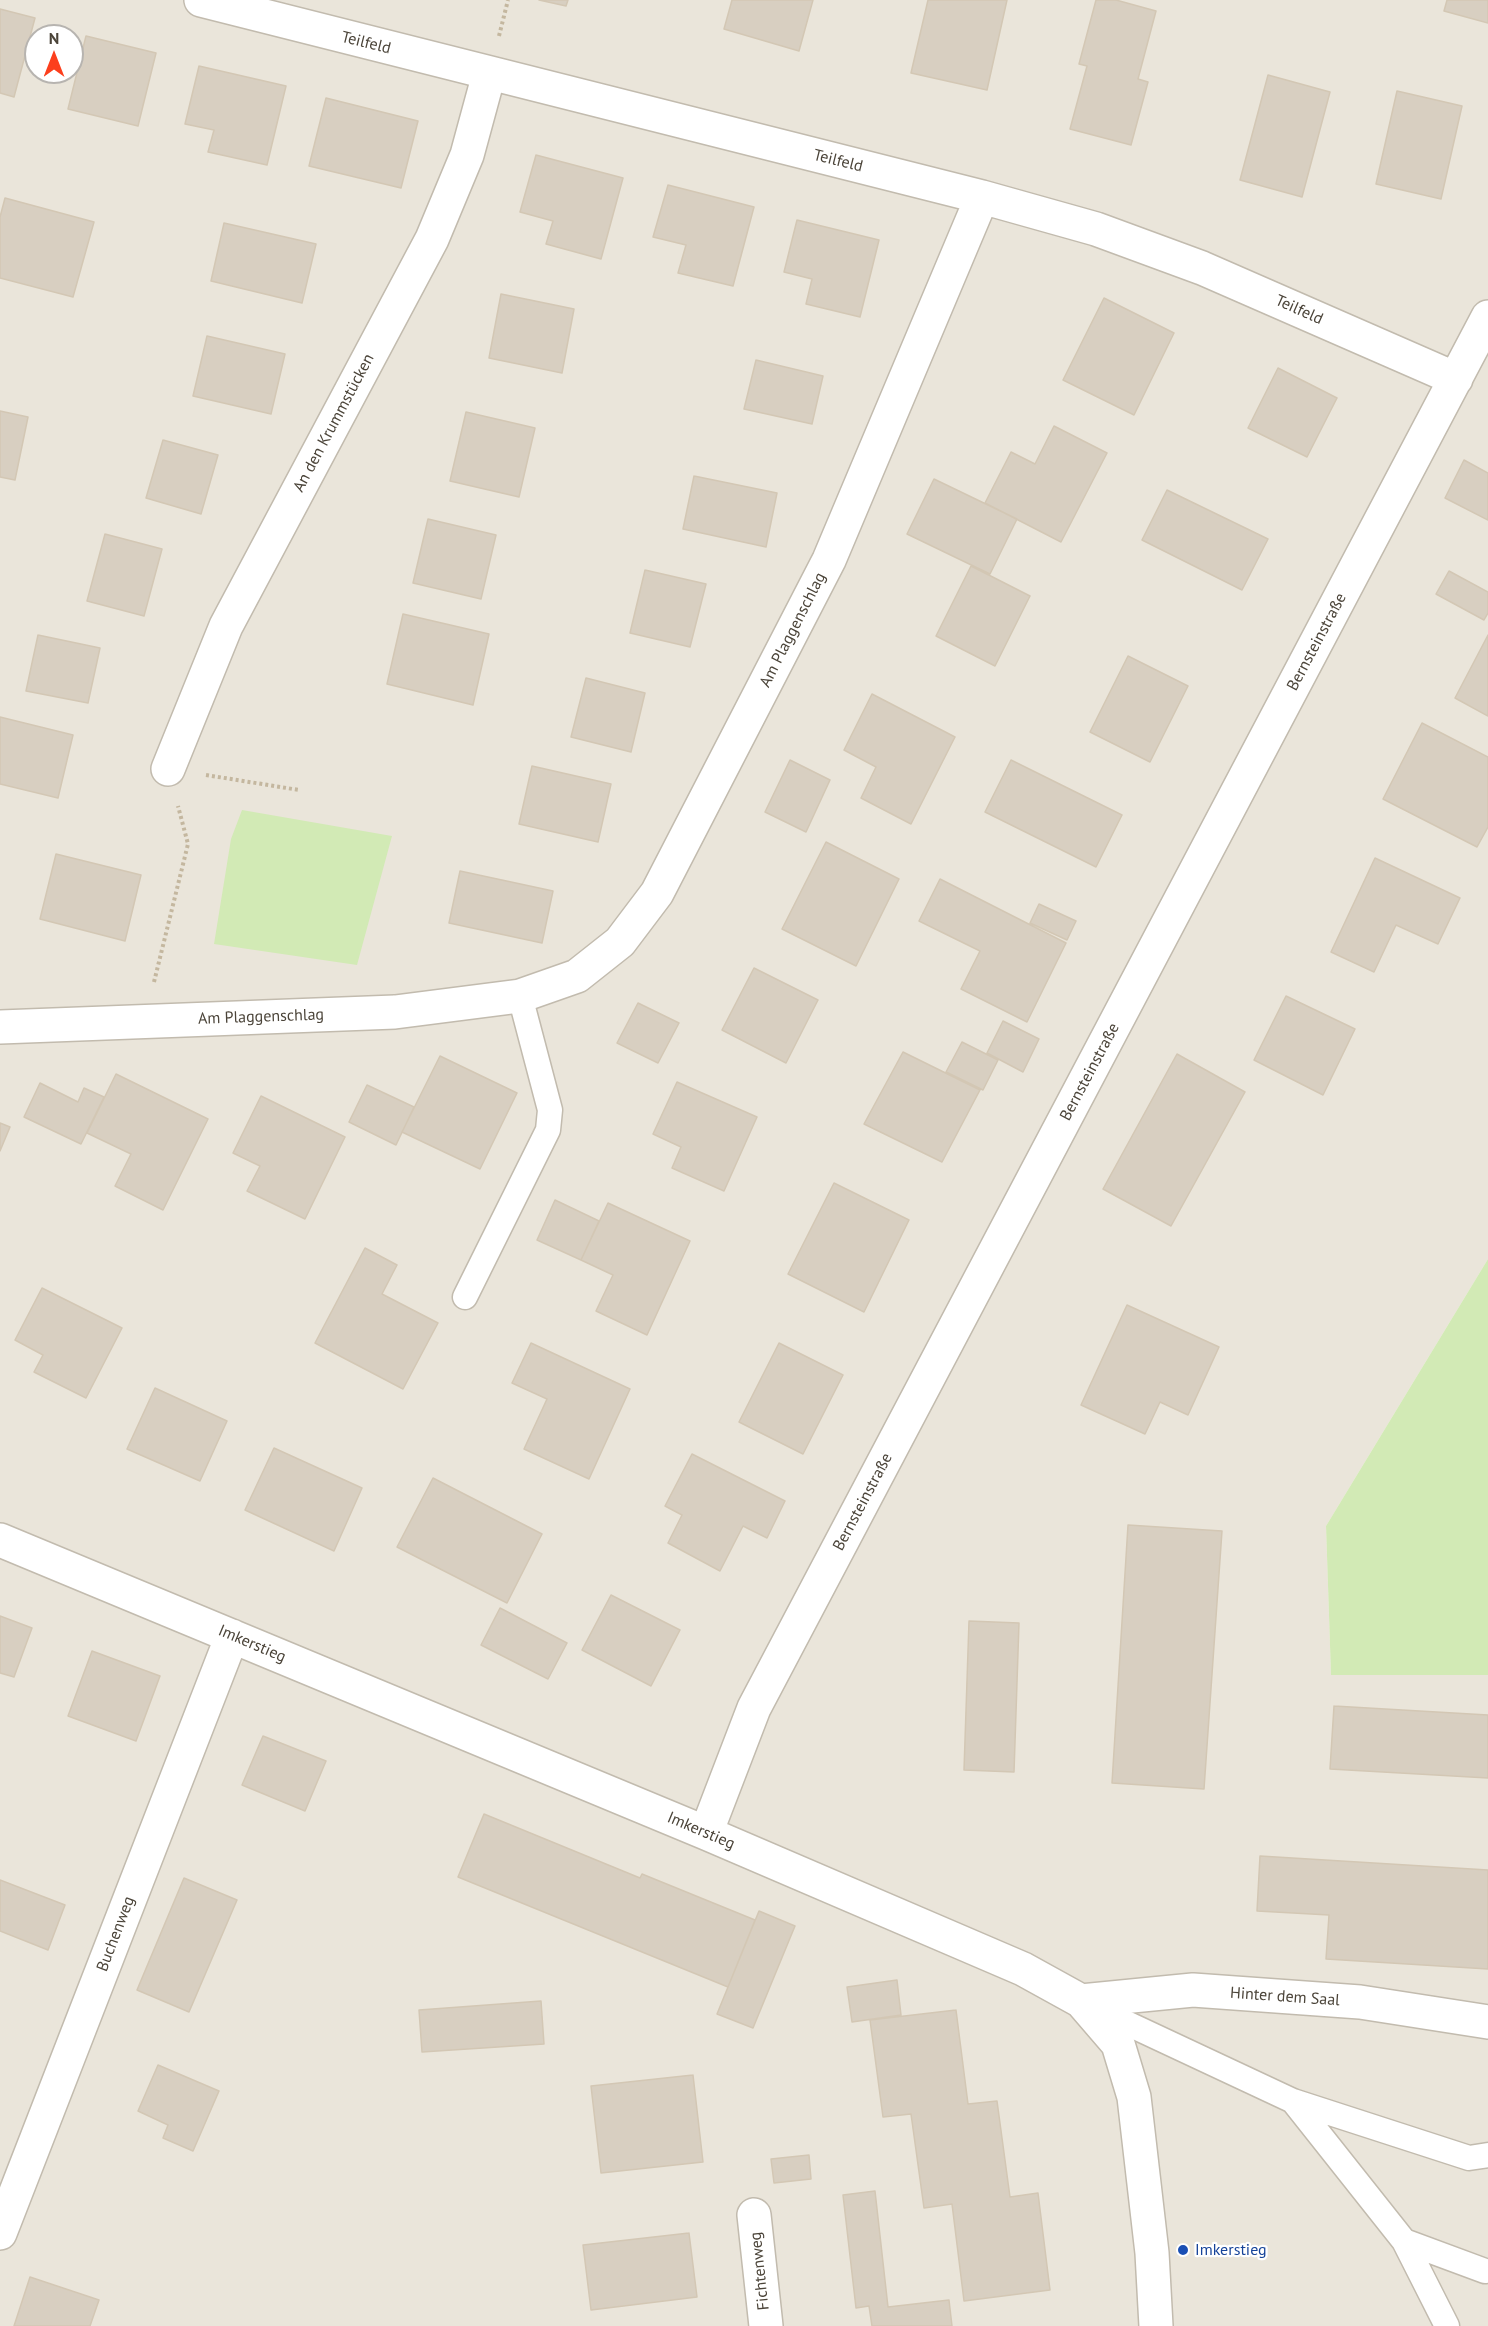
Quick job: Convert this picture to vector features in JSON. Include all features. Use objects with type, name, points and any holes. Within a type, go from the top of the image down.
[{"type":"street","name":"Teilfeld","points":[[201,0],[982,197],[1096,230],[1202,268],[1456,379]]},
{"type":"street","name":"An den Krummstücken","points":[[168,769],[226,626],[432,239],[467,155],[489,74]]},
{"type":"street","name":"Am Plaggenschlag","points":[[0,1027],[395,1012],[520,996],[577,976],[620,942],[657,893],[830,560],[982,197]]},
{"type":"street","name":"Bernsteinstraße","points":[[706,1833],[754,1708],[1488,317]]},
{"type":"street","name":"Imkerstieg","points":[[0,1540],[706,1833],[1023,1969],[1081,2001],[1118,2044],[1134,2097],[1152,2253],[1156,2326]]},
{"type":"street","name":"Buchenweg","points":[[0,2233],[232,1636]]},
{"type":"street","name":"Hinter dem Saal","points":[[1081,2001],[1192,1990],[1359,2002],[1488,2022]]},
{"type":"street","name":"Fichtenweg","points":[[754,2216],[766,2326]]},
{"type":"lane","points":[[465,1297],[548,1130],[550,1110],[520,996]]},
{"type":"lane","points":[[1081,2001],[1293,2101],[1469,2158],[1488,2155]]},
{"type":"lane","points":[[1293,2101],[1404,2241],[1447,2326]]},
{"type":"lane","points":[[1404,2241],[1485,2271]]},
{"type":"path","points":[[151,1021],[152,992],[188,844],[168,769],[299,790]]},
{"type":"shaded area","points":[[0,0],[1488,0],[1488,1259],[1326,1526],[1331,1674],[1488,1675],[1488,2326],[0,2326]]},
{"type":"green space","points":[[242,810],[392,836],[357,965],[214,944],[231,839]]},
{"type":"green space","points":[[1488,1259],[1488,1675],[1331,1675],[1326,1526]]},
{"type":"building","points":[[539,0],[568,0],[566,6]]},
{"type":"building","points":[[732,0],[813,0],[799,51],[724,29]]},
{"type":"building","points":[[928,0],[1007,0],[987,90],[911,73]]},
{"type":"building","points":[[1096,0],[1116,0],[1156,11],[1138,79],[1148,82],[1131,145],[1070,129],[1087,66],[1079,64]]},
{"type":"building","points":[[1447,0],[1488,0],[1488,23],[1444,11]]},
{"type":"building","points":[[0,9],[35,18],[33,24],[24,24],[24,59],[14,97],[0,93]]},
{"type":"building","points":[[86,36],[156,53],[138,126],[68,109],[74,84],[84,84]]},
{"type":"building","points":[[199,66],[286,86],[267,165],[208,152],[214,130],[185,124]]},
{"type":"building","points":[[1268,75],[1330,92],[1302,197],[1240,180]]},
{"type":"building","points":[[1397,91],[1462,106],[1441,199],[1376,184]]},
{"type":"building","points":[[326,98],[418,121],[401,188],[309,166]]},
{"type":"building","points":[[536,155],[623,178],[601,259],[546,244],[553,221],[520,212]]},
{"type":"building","points":[[668,185],[754,207],[733,286],[678,273],[686,245],[653,237]]},
{"type":"building","points":[[5,198],[94,222],[73,297],[0,278],[0,217]]},
{"type":"building","points":[[797,220],[879,240],[860,317],[806,304],[812,279],[784,272]]},
{"type":"building","points":[[224,223],[316,244],[302,303],[211,281]]},
{"type":"building","points":[[501,294],[574,309],[562,373],[489,358]]},
{"type":"building","points":[[1104,298],[1174,333],[1134,415],[1063,380]]},
{"type":"building","points":[[207,336],[285,354],[271,414],[193,396]]},
{"type":"building","points":[[756,360],[823,376],[812,424],[744,409]]},
{"type":"building","points":[[1278,368],[1337,398],[1307,457],[1248,428]]},
{"type":"building","points":[[0,411],[28,417],[15,480],[0,477]]},
{"type":"building","points":[[466,412],[535,428],[519,497],[450,481]]},
{"type":"building","points":[[1054,426],[1107,453],[1061,542],[985,503],[1011,452],[1035,464]]},
{"type":"building","points":[[163,440],[218,455],[201,514],[146,498]]},
{"type":"building","points":[[1464,460],[1488,473],[1488,520],[1445,498]]},
{"type":"building","points":[[694,476],[777,493],[766,547],[683,529]]},
{"type":"building","points":[[934,479],[1017,519],[990,574],[907,534]]},
{"type":"building","points":[[1167,490],[1268,539],[1242,590],[1142,540]]},
{"type":"building","points":[[428,519],[496,535],[481,599],[413,583]]},
{"type":"building","points":[[105,534],[162,549],[144,616],[87,601]]},
{"type":"building","points":[[971,566],[1030,596],[995,666],[936,636]]},
{"type":"building","points":[[645,570],[706,584],[690,647],[630,633]]},
{"type":"building","points":[[1449,571],[1488,592],[1488,613],[1484,620],[1436,594]]},
{"type":"building","points":[[403,614],[489,634],[473,705],[387,684]]},
{"type":"building","points":[[38,635],[100,648],[88,703],[26,691]]},
{"type":"building","points":[[1488,635],[1488,716],[1455,698]]},
{"type":"building","points":[[1128,656],[1188,686],[1150,762],[1090,732]]},
{"type":"building","points":[[586,678],[645,693],[631,752],[571,737]]},
{"type":"building","points":[[872,694],[955,737],[911,824],[861,798],[876,767],[844,750]]},
{"type":"building","points":[[0,717],[73,735],[58,798],[0,784]]},
{"type":"building","points":[[1422,723],[1488,757],[1488,827],[1477,847],[1383,799]]},
{"type":"building","points":[[790,760],[830,780],[806,832],[765,812]]},
{"type":"building","points":[[1011,760],[1122,815],[1096,867],[985,812]]},
{"type":"building","points":[[532,766],[611,784],[598,842],[519,824]]},
{"type":"building","points":[[826,842],[899,879],[856,966],[782,929]]},
{"type":"building","points":[[56,854],[141,875],[125,941],[40,919]]},
{"type":"building","points":[[1375,858],[1460,898],[1438,944],[1396,925],[1374,972],[1331,952]]},
{"type":"building","points":[[460,871],[553,891],[542,943],[449,923]]},
{"type":"building","points":[[940,879],[1066,943],[1027,1022],[961,989],[980,951],[919,921]]},
{"type":"building","points":[[1039,904],[1076,921],[1067,940],[1030,923]]},
{"type":"building","points":[[754,968],[818,1000],[786,1063],[722,1030]]},
{"type":"building","points":[[1286,996],[1355,1029],[1323,1095],[1254,1060]]},
{"type":"building","points":[[638,1003],[679,1023],[658,1063],[617,1043]]},
{"type":"building","points":[[1003,1021],[1039,1039],[1023,1072],[987,1053]]},
{"type":"building","points":[[962,1042],[998,1060],[983,1090],[946,1072]]},
{"type":"building","points":[[903,1052],[980,1090],[942,1162],[864,1124]]},
{"type":"building","points":[[1177,1054],[1245,1092],[1171,1226],[1103,1189]]},
{"type":"building","points":[[440,1056],[517,1093],[480,1169],[402,1132]]},
{"type":"building","points":[[116,1074],[208,1119],[163,1210],[115,1186],[131,1154],[87,1133]]},
{"type":"building","points":[[677,1082],[757,1117],[724,1191],[672,1168],[681,1147],[653,1134]]},
{"type":"building","points":[[40,1083],[78,1102],[84,1088],[104,1097],[81,1144],[24,1117]]},
{"type":"building","points":[[367,1085],[414,1107],[396,1145],[349,1122]]},
{"type":"building","points":[[261,1096],[345,1137],[305,1219],[247,1191],[260,1166],[233,1153]]},
{"type":"building","points":[[0,1123],[10,1127],[0,1151]]},
{"type":"building","points":[[834,1183],[909,1220],[864,1312],[788,1274]]},
{"type":"building","points":[[555,1200],[599,1221],[581,1260],[537,1240]]},
{"type":"building","points":[[608,1203],[690,1241],[647,1335],[596,1311],[613,1275],[581,1260]]},
{"type":"building","points":[[365,1248],[397,1265],[382,1294],[438,1323],[403,1389],[315,1343]]},
{"type":"building","points":[[42,1288],[122,1328],[86,1398],[34,1372],[43,1355],[15,1340]]},
{"type":"building","points":[[1127,1305],[1219,1347],[1188,1415],[1160,1402],[1145,1434],[1081,1405]]},
{"type":"building","points":[[531,1343],[630,1389],[589,1479],[524,1449],[547,1399],[512,1383]]},
{"type":"building","points":[[779,1343],[843,1375],[803,1454],[739,1422]]},
{"type":"building","points":[[155,1388],[227,1421],[200,1481],[127,1449]]},
{"type":"building","points":[[274,1448],[362,1488],[334,1551],[245,1510]]},
{"type":"building","points":[[692,1454],[785,1501],[767,1538],[743,1526],[720,1571],[668,1543],[682,1515],[665,1506]]},
{"type":"building","points":[[433,1478],[542,1534],[507,1603],[397,1547]]},
{"type":"building","points":[[1128,1525],[1222,1531],[1204,1789],[1112,1783]]},
{"type":"building","points":[[611,1595],[680,1630],[651,1686],[582,1650]]},
{"type":"building","points":[[500,1608],[567,1643],[548,1679],[481,1645]]},
{"type":"building","points":[[0,1616],[32,1628],[14,1677],[0,1673]]},
{"type":"building","points":[[969,1621],[1019,1623],[1014,1772],[964,1770]]},
{"type":"building","points":[[92,1651],[160,1676],[136,1741],[68,1716]]},
{"type":"building","points":[[1334,1706],[1488,1715],[1488,1778],[1330,1769]]},
{"type":"building","points":[[263,1736],[326,1761],[305,1811],[242,1785]]},
{"type":"building","points":[[484,1814],[640,1878],[642,1874],[755,1920],[728,1987],[458,1877]]},
{"type":"building","points":[[1260,1856],[1488,1870],[1488,1969],[1326,1959],[1329,1915],[1257,1911]]},
{"type":"building","points":[[184,1878],[237,1900],[189,2012],[137,1990]]},
{"type":"building","points":[[0,1880],[65,1905],[48,1950],[0,1931]]},
{"type":"building","points":[[759,1911],[795,1926],[753,2028],[717,2014]]},
{"type":"building","points":[[897,1980],[901,2015],[852,2022],[847,1987]]},
{"type":"building","points":[[541,2001],[544,2044],[422,2052],[419,2010]]},
{"type":"building","points":[[956,2010],[968,2104],[997,2101],[1010,2197],[1038,2193],[1050,2290],[964,2301],[952,2204],[924,2208],[911,2114],[883,2117],[870,2020]]},
{"type":"building","points":[[158,2065],[219,2091],[193,2151],[163,2138],[168,2125],[138,2111]]},
{"type":"building","points":[[693,2075],[703,2162],[601,2173],[591,2086]]},
{"type":"building","points":[[809,2155],[811,2179],[774,2183],[771,2159]]},
{"type":"building","points":[[875,2191],[888,2307],[949,2300],[952,2326],[872,2326],[869,2306],[856,2308],[843,2195]]},
{"type":"building","points":[[689,2233],[697,2297],[591,2310],[583,2245]]},
{"type":"building","points":[[30,2277],[99,2300],[90,2326],[14,2326]]},
{"type":"place","name":"Imkerstieg","points":[[1183,2250]]}]
